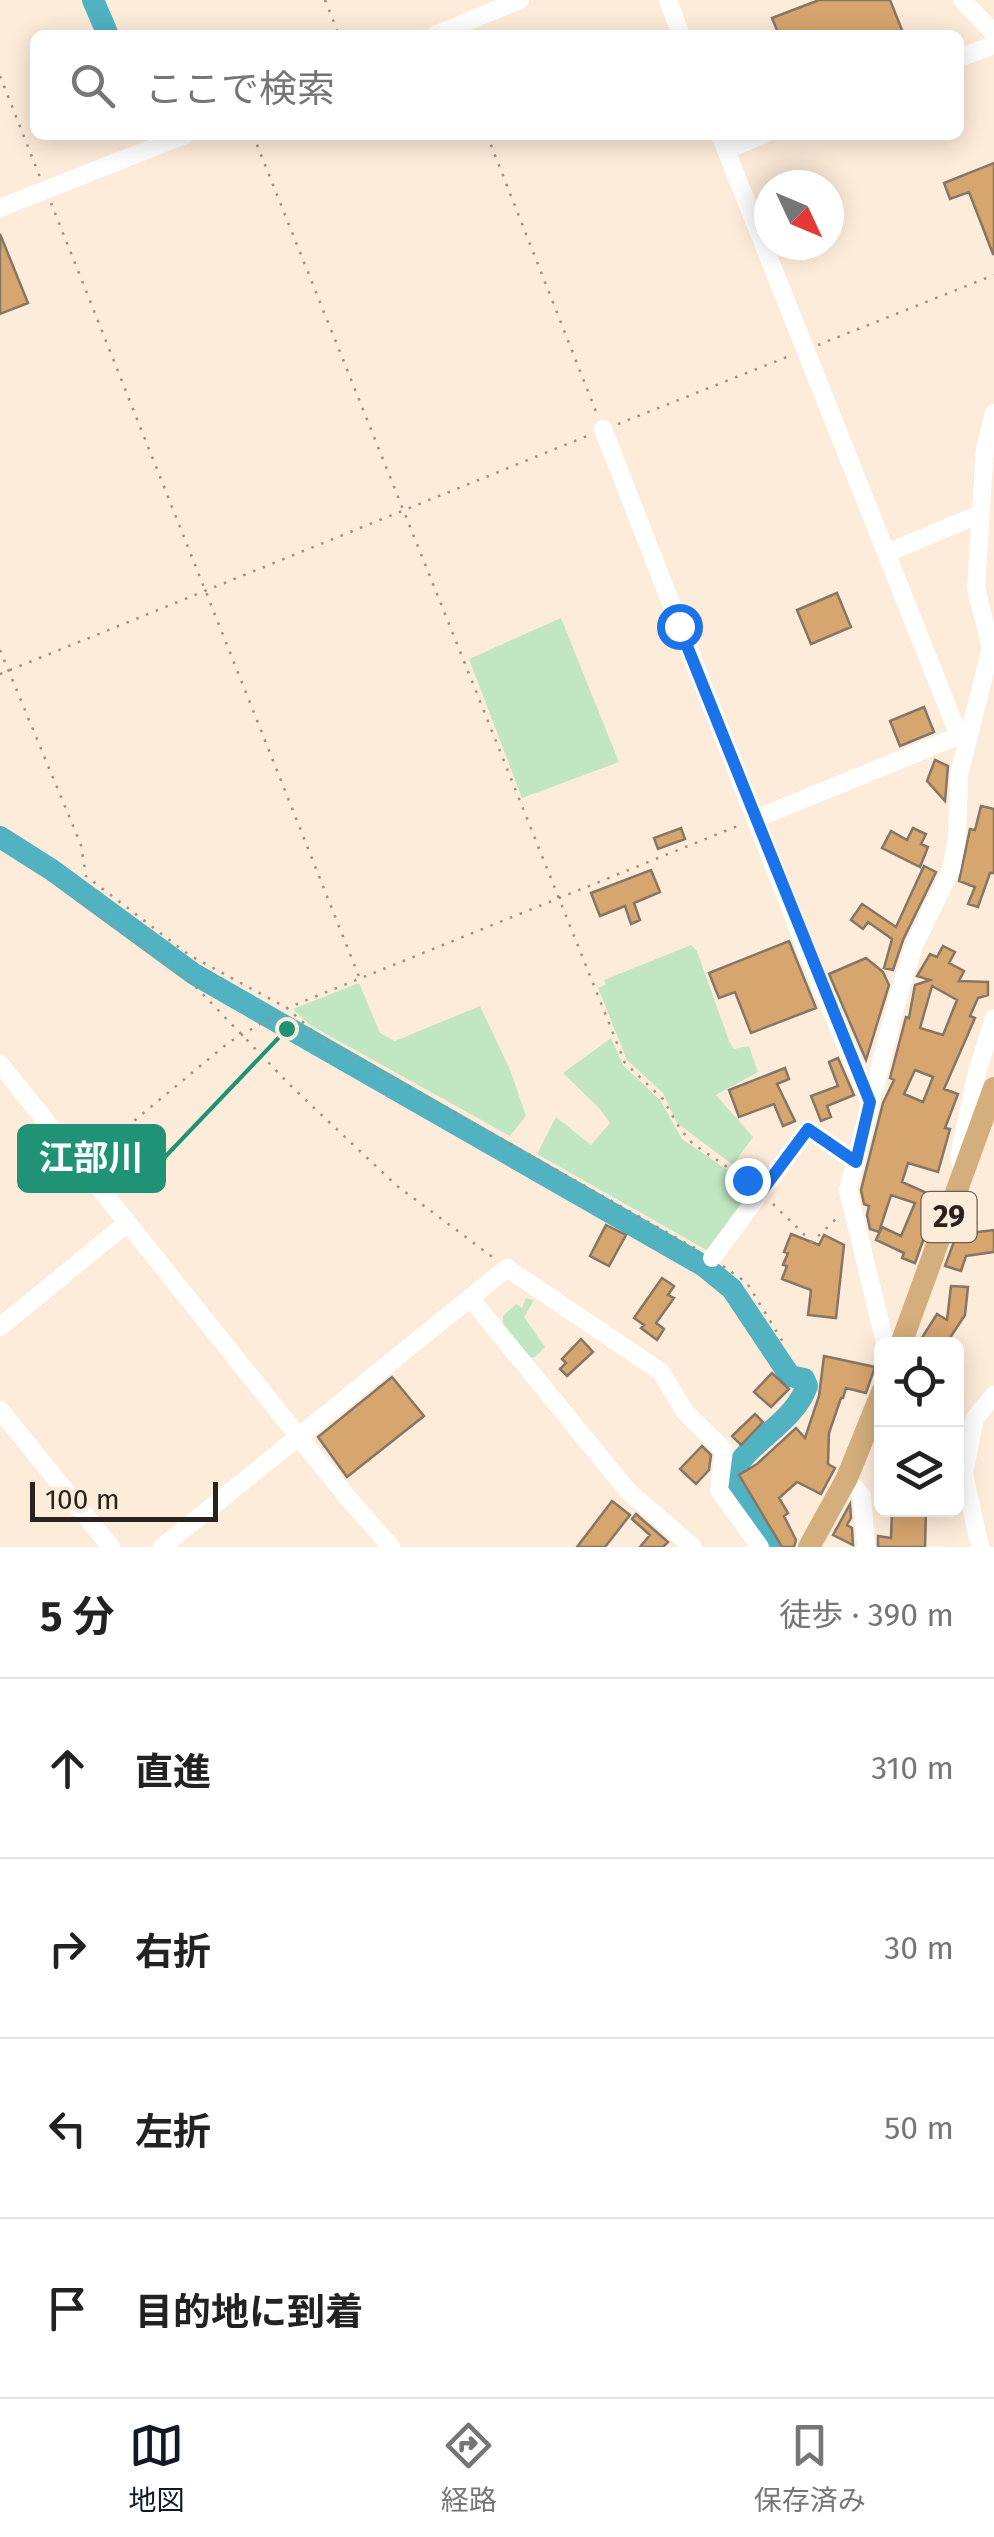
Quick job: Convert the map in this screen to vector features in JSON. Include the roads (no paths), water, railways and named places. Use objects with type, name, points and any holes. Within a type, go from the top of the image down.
[{"type":"main road","name":"29","points":[[900,1337],[994,1088]]},
{"type":"main road","points":[[809,1547],[847,1478],[874,1412]]},
{"type":"street","points":[[446,30],[520,0]]},
{"type":"street","points":[[668,0],[679,30]]},
{"type":"street","points":[[962,0],[994,33]]},
{"type":"street","points":[[964,56],[994,45]]},
{"type":"street","points":[[0,208],[172,140]]},
{"type":"street","points":[[723,142],[887,553],[965,734]]},
{"type":"street","points":[[884,1337],[848,1190],[914,945],[951,870],[965,734],[988,687],[990,648],[976,588],[984,449],[994,413]]},
{"type":"street","points":[[603,429],[870,1102]]},
{"type":"street","points":[[887,553],[980,514]]},
{"type":"street","points":[[756,819],[965,734]]},
{"type":"street","points":[[963,1176],[959,1156],[976,1076],[994,1018]]},
{"type":"street","points":[[0,1064],[391,1547]]},
{"type":"street","points":[[712,1258],[808,1129],[856,1162]]},
{"type":"street","points":[[0,1327],[127,1222]]},
{"type":"street","points":[[162,1547],[506,1268],[661,1372],[685,1412],[724,1450],[718,1490],[760,1547]]},
{"type":"street","points":[[471,1299],[628,1492],[693,1547]]},
{"type":"street","points":[[980,1547],[964,1474],[975,1418],[994,1395]]},
{"type":"street","points":[[2,1415],[111,1547]]},
{"type":"street","points":[[847,1478],[862,1496],[866,1547]]},
{"type":"waterway","points":[[93,0],[106,30]]},
{"type":"waterway","points":[[0,837],[52,870],[194,974],[704,1266],[732,1289],[790,1376],[804,1379],[807,1386],[790,1413],[743,1458],[730,1484],[771,1547]]},
{"type":"place","name":"江部川","points":[[287,1029]]}]
